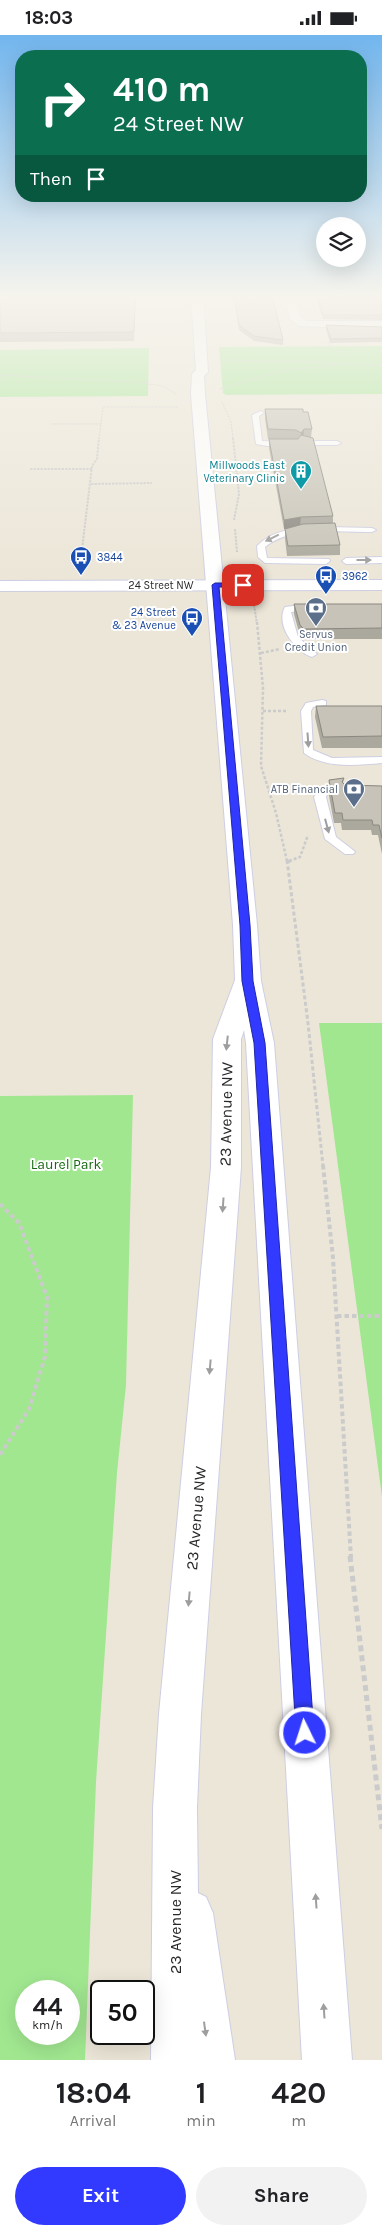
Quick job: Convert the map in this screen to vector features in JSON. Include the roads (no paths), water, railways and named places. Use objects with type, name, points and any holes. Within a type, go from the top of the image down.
[{"type":"main road","name":"23 Avenue NW","points":[[199,388],[245,925],[248,981],[260,1043],[327,2060]]},
{"type":"main road","name":"24 Street NW","points":[[0,586],[382,585]]},
{"type":"main road","name":"23 Avenue NW","points":[[176,2060],[175,1808],[181,1694],[226,1167],[227,1039],[248,981]]},
{"type":"main road","points":[[175,1808],[210,2060]]},
{"type":"lane","points":[[261,413],[255,415],[259,442],[267,444],[295,443]]},
{"type":"lane","points":[[306,443],[337,443]]},
{"type":"lane","points":[[326,561],[265,560],[262,557],[260,545],[265,541],[288,532],[372,530]]},
{"type":"lane","points":[[346,561],[382,560]]},
{"type":"lane","points":[[312,607],[296,607],[287,611],[291,637],[298,645],[312,654]]},
{"type":"lane","points":[[322,703],[310,705],[306,711],[308,751],[312,755],[319,759],[339,761],[382,760]]},
{"type":"lane","points":[[323,792],[320,797],[331,839],[338,846],[349,852]]},
{"type":"place","name":"Millwoods East Veterinary Clinic","points":[[301,490]]},
{"type":"place","name":"3844","points":[[81,576]]},
{"type":"place","name":"3962","points":[[326,595]]},
{"type":"place","name":"Servus Credit Union","points":[[316,627]]},
{"type":"place","name":"24 Street & 23 Avenue","points":[[192,637]]},
{"type":"place","name":"ATB Financial","points":[[354,808]]},
{"type":"park label","name":"Laurel Park","points":[[66,1164]]}]
